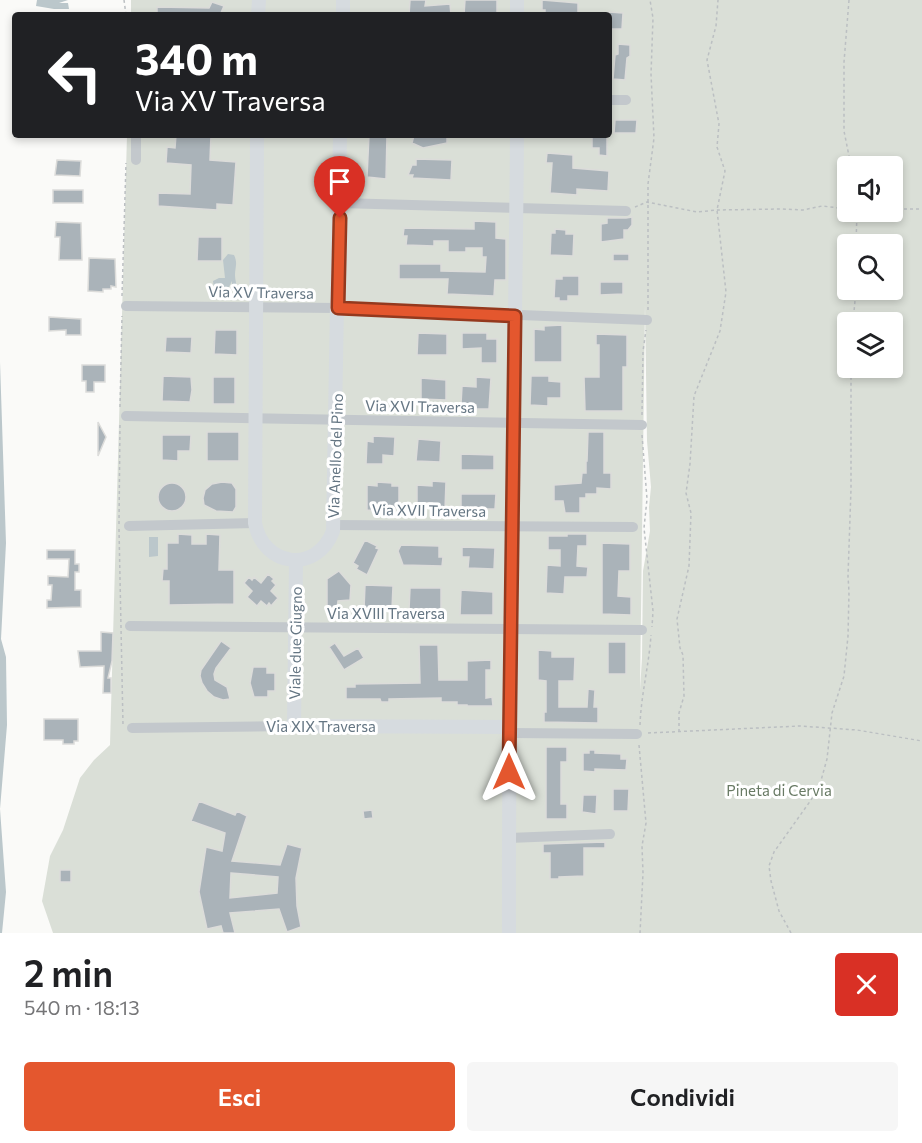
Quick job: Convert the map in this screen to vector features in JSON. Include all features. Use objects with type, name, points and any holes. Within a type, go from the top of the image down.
[{"type":"street","points":[[612,100],[626,100]]},
{"type":"street","points":[[131,159],[135,138]]},
{"type":"street","points":[[257,138],[255,523],[259,536],[269,550],[282,558],[296,561]]},
{"type":"street","name":"Via Anello del Pino","points":[[296,561],[308,559],[326,545],[333,531],[340,138]]},
{"type":"street","points":[[509,933],[510,629],[517,138]]},
{"type":"street","points":[[340,203],[626,211]]},
{"type":"street","name":"Via XV Traversa","points":[[123,305],[338,308],[647,320]]},
{"type":"street","name":"Via XVI Traversa","points":[[123,417],[642,424]]},
{"type":"street","points":[[129,526],[255,523]]},
{"type":"street","name":"Via XVII Traversa","points":[[333,525],[633,527]]},
{"type":"street","name":"Viale due Giugno","points":[[294,726],[296,561]]},
{"type":"street","name":"Via XVIII Traversa","points":[[130,626],[642,630]]},
{"type":"street","name":"Via XIX Traversa","points":[[132,728],[294,726],[510,730],[639,736]]},
{"type":"street","points":[[509,838],[610,834]]},
{"type":"path","points":[[640,933],[642,846],[646,823],[639,736],[641,700],[649,658],[653,612],[644,528],[646,499],[642,424],[643,351],[647,320],[647,202],[654,138],[651,74],[653,18],[650,0]]},
{"type":"path","points":[[679,732],[679,713],[684,696],[683,655],[680,648],[677,619],[688,566],[691,513],[686,493],[694,396],[720,332],[726,292],[717,210],[725,171],[717,147],[719,124],[708,60],[716,26],[718,0]]},
{"type":"path","points":[[849,0],[844,62],[844,131],[849,156]]},
{"type":"path","points":[[120,405],[131,159]]},
{"type":"path","points":[[626,211],[647,202],[690,212],[837,208]]},
{"type":"path","points":[[903,209],[922,209]]},
{"type":"path","points":[[791,933],[780,911],[769,866],[774,852],[812,800],[820,784],[827,759],[832,713],[844,676],[848,636],[851,489],[850,378]]},
{"type":"path","points":[[123,417],[119,583],[122,718],[123,729],[132,728]]},
{"type":"path","points":[[639,736],[800,726],[857,730],[922,741]]},
{"type":"green space","name":"Pineta di Cervia","points":[[131,0],[922,0],[922,933],[53,933],[42,901],[50,856],[63,830],[80,778],[110,745],[127,138],[612,138],[612,12],[131,12]],"holes":[[[645,304],[647,441],[651,487],[650,531],[643,571],[640,690]]]},
{"type":"shaded area","points":[[37,0],[68,0],[59,3],[68,3],[69,9],[36,6]]},
{"type":"shaded area","points":[[228,254],[234,255],[236,260],[236,289],[232,289],[232,281],[228,289],[223,290],[223,286],[219,290],[214,289],[213,281],[225,278],[223,260]]},
{"type":"shaded area","points":[[0,362],[6,543],[1,639],[6,657],[7,725],[0,809]]},
{"type":"shaded area","points":[[149,537],[158,537],[158,556],[149,557]]},
{"type":"shaded area","points":[[0,809],[6,892],[2,933],[0,933]]},
{"type":"building","points":[[410,0],[426,0],[425,6],[450,4],[451,12],[409,12]]},
{"type":"building","points":[[465,0],[497,0],[497,12],[464,12]]},
{"type":"building","points":[[542,0],[578,3],[578,12],[545,12],[542,10]]},
{"type":"building","points":[[212,2],[224,6],[221,12],[157,12],[157,7],[209,8]]},
{"type":"building","points":[[612,12],[623,13],[622,29],[612,29]]},
{"type":"building","points":[[618,44],[630,45],[625,80],[613,79]]},
{"type":"building","points":[[615,120],[637,120],[636,133],[614,133]]},
{"type":"building","points":[[176,138],[211,138],[210,160],[236,162],[233,205],[217,204],[217,210],[158,206],[158,193],[190,194],[191,165],[166,163],[167,147],[175,148]]},
{"type":"building","points":[[369,138],[387,138],[386,179],[367,177]]},
{"type":"building","points":[[413,138],[447,138],[447,143],[423,148],[412,143]]},
{"type":"building","points":[[592,138],[607,138],[607,156],[599,155],[599,148],[592,148]]},
{"type":"building","points":[[547,153],[573,155],[573,168],[609,171],[608,191],[577,189],[577,195],[550,193],[552,163],[546,163]]},
{"type":"building","points":[[416,159],[452,160],[451,180],[412,178],[413,175],[408,175],[412,165],[416,165]]},
{"type":"building","points":[[57,160],[81,161],[80,176],[55,175]]},
{"type":"building","points":[[53,190],[83,190],[83,203],[53,203]]},
{"type":"building","points":[[632,217],[632,225],[628,230],[624,230],[624,239],[601,242],[601,224],[607,223],[607,218]]},
{"type":"building","points":[[474,221],[496,222],[496,238],[506,239],[506,280],[495,280],[494,296],[447,294],[448,279],[399,279],[399,264],[441,264],[441,271],[485,272],[486,257],[482,257],[482,248],[466,248],[466,252],[448,252],[448,241],[434,241],[434,246],[406,245],[407,236],[403,236],[404,228],[474,229]]},
{"type":"building","points":[[56,222],[81,223],[82,260],[59,260],[60,237],[55,237]]},
{"type":"building","points":[[555,229],[566,230],[566,234],[574,234],[573,256],[550,255],[551,233],[555,233]]},
{"type":"building","points":[[198,237],[222,237],[222,261],[197,261]]},
{"type":"building","points":[[613,254],[629,254],[629,261],[613,261]]},
{"type":"building","points":[[89,258],[115,259],[116,287],[103,289],[103,292],[88,291]]},
{"type":"building","points":[[562,276],[579,276],[579,296],[568,296],[568,301],[559,301],[559,298],[554,298],[555,279],[562,279]]},
{"type":"building","points":[[600,282],[623,282],[623,294],[600,295]]},
{"type":"building","points":[[49,317],[81,319],[81,335],[66,335],[66,330],[49,331]]},
{"type":"building","points":[[562,325],[562,362],[534,362],[534,329],[544,330],[544,326]]},
{"type":"building","points":[[215,330],[237,330],[237,355],[214,354]]},
{"type":"building","points":[[418,333],[447,334],[447,355],[417,355]]},
{"type":"building","points":[[462,333],[487,333],[487,339],[497,339],[497,363],[481,363],[481,348],[462,349]]},
{"type":"building","points":[[596,334],[627,335],[627,367],[623,367],[623,411],[585,411],[584,377],[599,377],[599,345],[596,345]]},
{"type":"building","points":[[166,337],[192,337],[191,353],[165,352]]},
{"type":"building","points":[[82,365],[105,365],[105,382],[94,382],[94,392],[86,392],[86,381],[82,381]]},
{"type":"building","points":[[163,376],[191,377],[190,402],[162,401]]},
{"type":"building","points":[[531,376],[549,376],[549,381],[561,382],[561,398],[548,398],[548,406],[530,405]]},
{"type":"building","points":[[213,377],[235,377],[235,404],[213,404]]},
{"type":"building","points":[[476,377],[491,378],[489,409],[476,409],[476,405],[461,404],[462,386],[476,387]]},
{"type":"building","points":[[421,378],[446,380],[446,400],[421,399]]},
{"type":"building","points":[[98,422],[106,437],[98,456]]},
{"type":"building","points":[[207,432],[239,432],[239,461],[207,461]]},
{"type":"building","points":[[588,432],[604,432],[604,473],[611,473],[611,489],[597,488],[597,494],[586,494],[586,498],[580,498],[580,513],[565,513],[563,501],[554,501],[554,485],[581,483],[582,473],[586,473]]},
{"type":"building","points":[[162,435],[191,435],[190,451],[178,451],[178,461],[162,460]]},
{"type":"building","points":[[373,436],[395,437],[394,456],[383,455],[383,464],[366,464],[367,441],[373,442]]},
{"type":"building","points":[[418,439],[441,441],[440,462],[416,461]]},
{"type":"building","points":[[461,454],[494,455],[494,470],[461,470]]},
{"type":"building","points":[[432,481],[446,482],[445,509],[431,508],[432,503],[417,503],[417,485],[432,486]]},
{"type":"building","points":[[377,482],[399,486],[399,508],[391,508],[391,511],[367,510],[367,485],[377,486]]},
{"type":"building","points":[[172,483],[182,487],[186,497],[182,507],[172,511],[162,507],[158,497],[162,487]]},
{"type":"building","points":[[232,483],[236,489],[236,507],[233,512],[216,511],[204,505],[205,490],[212,484]]},
{"type":"building","points":[[461,494],[496,494],[495,509],[461,509]]},
{"type":"building","points":[[178,534],[192,535],[192,544],[206,544],[206,534],[220,535],[219,570],[234,570],[234,604],[169,605],[169,581],[162,581],[163,569],[167,569],[167,543],[178,543]]},
{"type":"building","points":[[567,534],[587,534],[587,546],[578,546],[577,566],[588,567],[587,577],[565,577],[564,594],[546,593],[547,565],[560,566],[560,550],[548,550],[548,536],[567,536]]},
{"type":"building","points":[[365,540],[379,549],[367,575],[356,569],[358,566],[353,563]]},
{"type":"building","points":[[602,543],[630,544],[630,571],[619,571],[618,596],[631,597],[631,615],[602,614]]},
{"type":"building","points":[[401,545],[439,546],[439,557],[443,557],[442,566],[403,565],[398,551]]},
{"type":"building","points":[[462,547],[495,548],[494,569],[468,568],[469,557],[462,557]]},
{"type":"building","points":[[47,550],[75,550],[75,564],[79,564],[79,572],[75,572],[75,590],[81,590],[81,607],[47,608],[47,600],[51,600],[52,585],[48,585],[48,576],[68,577],[69,559],[47,559]]},
{"type":"building","points":[[339,571],[351,585],[350,600],[338,601],[337,609],[327,608],[327,579]]},
{"type":"building","points":[[268,574],[274,579],[272,581],[276,585],[271,591],[278,598],[271,606],[261,601],[257,606],[247,597],[252,591],[244,583],[249,577],[252,580],[254,577],[261,583]]},
{"type":"building","points":[[365,585],[393,586],[392,609],[364,609]]},
{"type":"building","points":[[410,588],[441,588],[441,611],[409,610]]},
{"type":"building","points":[[461,590],[493,592],[493,615],[460,615]]},
{"type":"building","points":[[101,632],[113,633],[112,661],[108,678],[111,678],[111,693],[103,693],[104,666],[80,667],[78,651],[101,651]]},
{"type":"building","points":[[221,641],[231,648],[214,674],[215,680],[227,687],[230,699],[223,700],[207,691],[200,676],[201,670]]},
{"type":"building","points":[[608,642],[626,642],[626,674],[608,674]]},
{"type":"building","points":[[335,643],[344,656],[358,648],[364,658],[344,670],[329,647]]},
{"type":"building","points":[[419,645],[438,645],[439,680],[467,680],[467,661],[491,660],[491,670],[486,670],[486,698],[492,697],[493,706],[457,705],[457,702],[441,702],[441,698],[389,699],[389,702],[381,702],[380,699],[346,699],[346,687],[355,687],[355,684],[420,683]]},
{"type":"building","points":[[538,650],[552,651],[552,657],[575,657],[574,681],[559,681],[559,707],[587,707],[588,689],[595,690],[594,707],[598,707],[598,723],[544,722],[546,681],[538,680]]},
{"type":"building","points":[[253,667],[267,667],[267,673],[275,673],[275,691],[268,691],[268,697],[254,697],[250,683]]},
{"type":"building","points":[[44,719],[78,719],[78,741],[74,741],[74,744],[63,744],[63,740],[44,740]]},
{"type":"building","points":[[546,747],[567,747],[567,762],[561,762],[561,804],[567,804],[567,819],[546,819]]},
{"type":"building","points":[[589,750],[595,750],[595,753],[621,754],[621,759],[627,759],[626,770],[583,771],[583,753],[589,753]]},
{"type":"building","points":[[613,789],[629,789],[628,811],[613,811]]},
{"type":"building","points":[[583,795],[597,795],[596,814],[582,812]]},
{"type":"building","points":[[199,801],[235,815],[237,811],[247,816],[232,861],[280,865],[287,844],[302,848],[296,878],[297,906],[301,927],[287,932],[279,909],[230,913],[235,933],[223,933],[221,926],[207,929],[199,892],[206,847],[222,851],[225,833],[191,821]],"holes":[[[231,873],[278,877],[277,893],[230,898]]]},
{"type":"building","points":[[372,810],[373,818],[364,819],[363,811]]},
{"type":"building","points":[[605,842],[605,848],[584,848],[584,876],[550,879],[550,853],[543,853],[543,844]]},
{"type":"building","points":[[60,870],[71,870],[71,882],[60,882]]},
{"type":"route","points":[[340,218],[338,308],[515,316],[509,772]]}]
